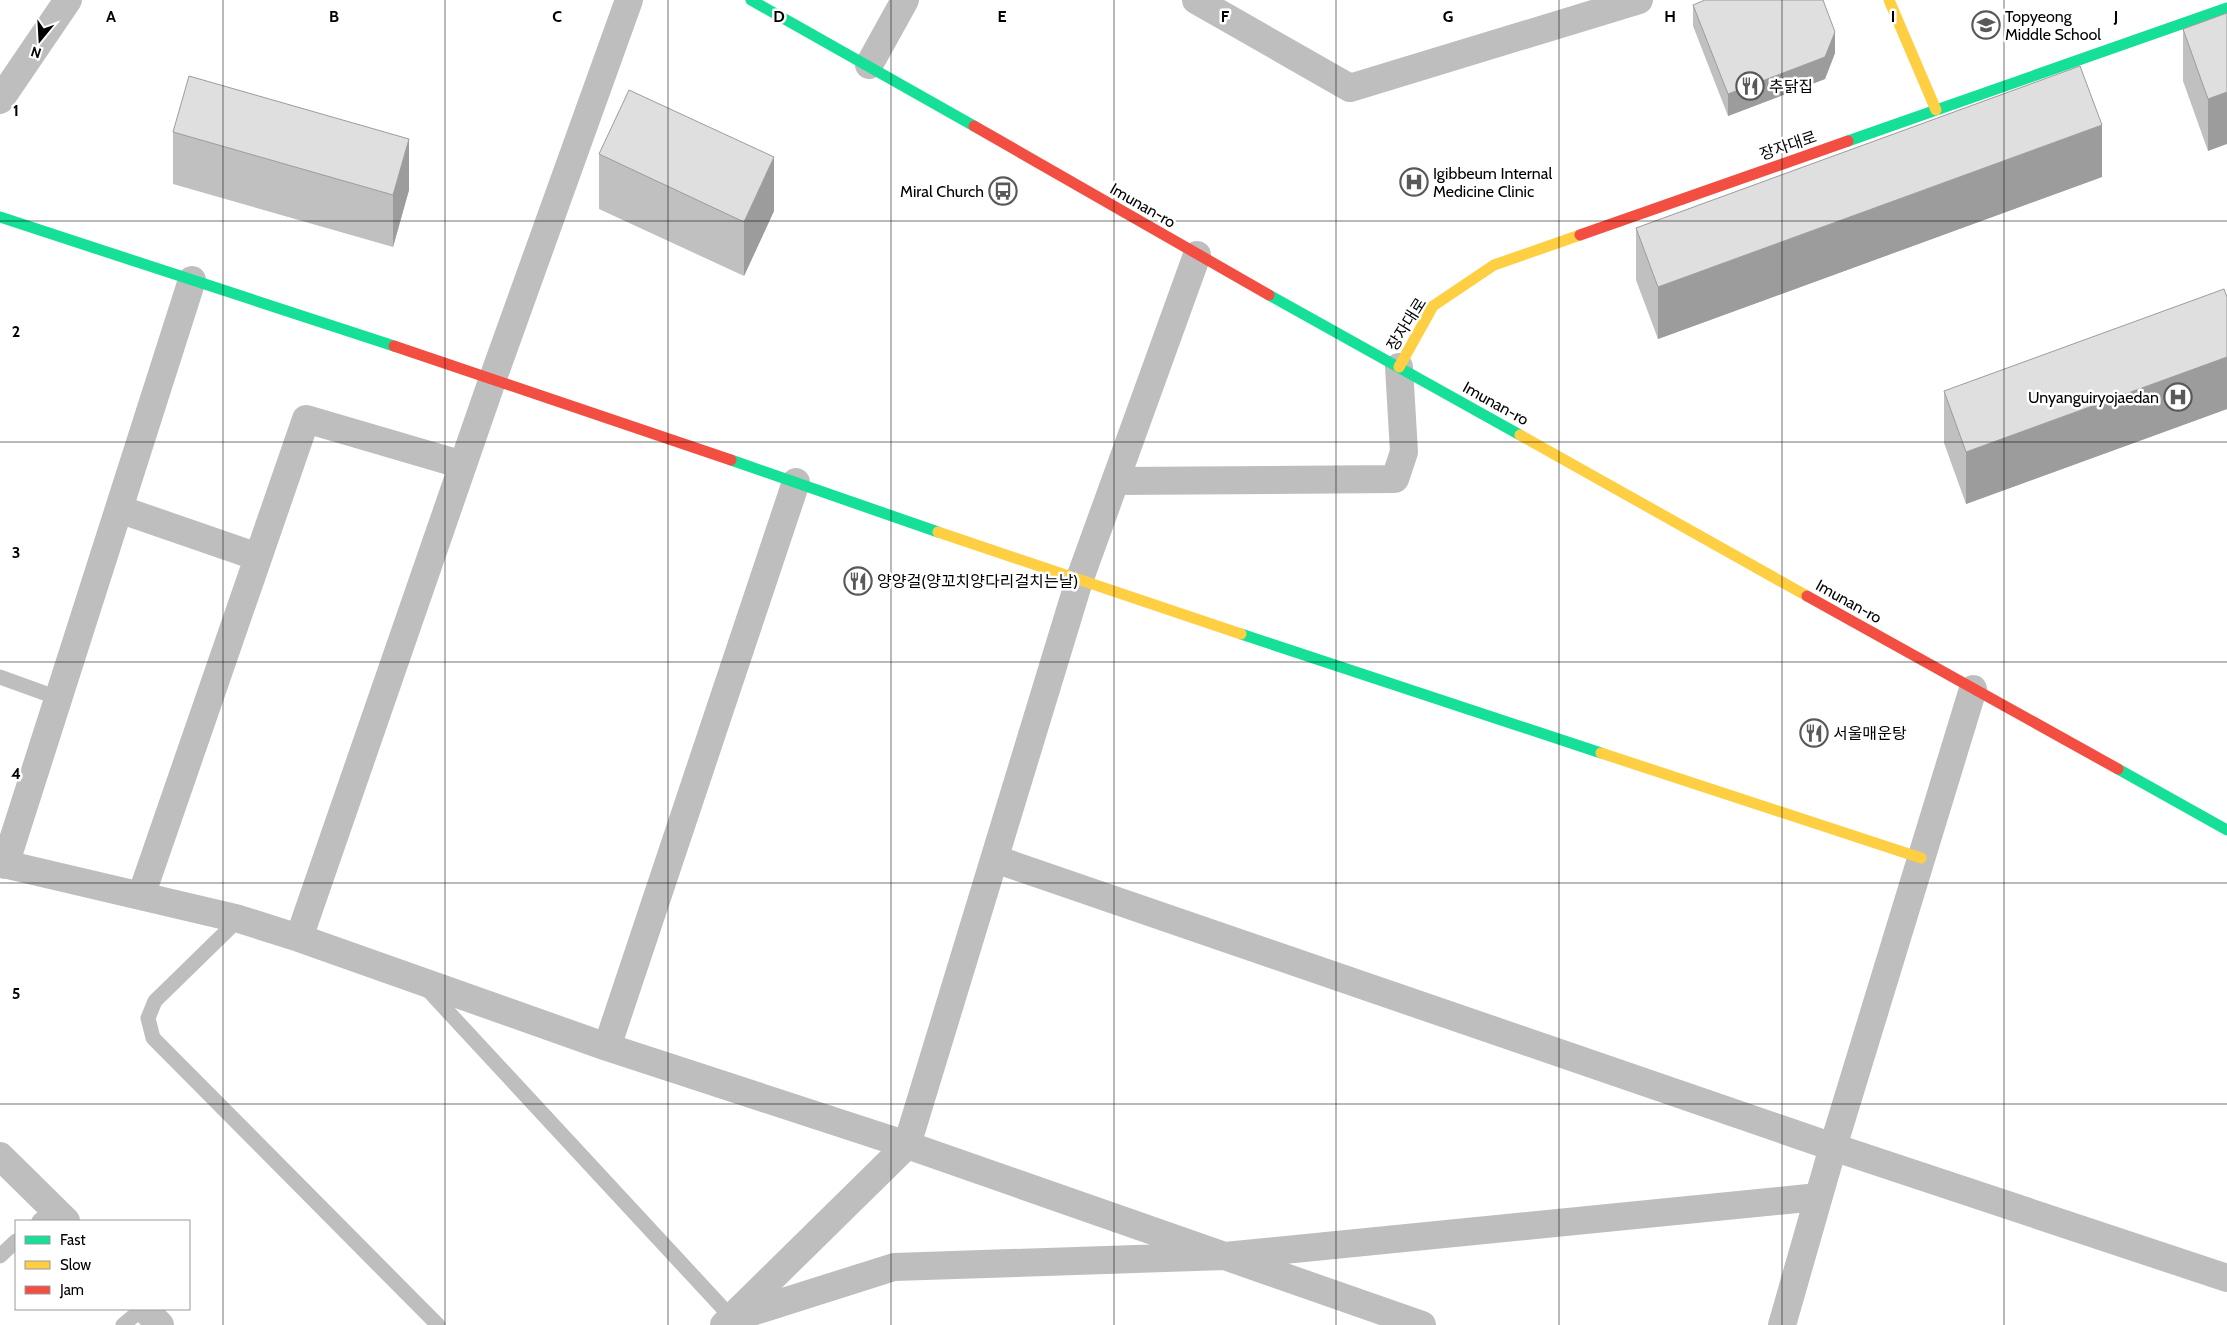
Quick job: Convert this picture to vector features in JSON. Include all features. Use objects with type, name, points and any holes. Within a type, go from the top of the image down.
[{"type":"street","points":[[0,100],[68,0]]},
{"type":"street","points":[[299,938],[493,378],[629,0]]},
{"type":"street","name":"Imunan-ro","points":[[751,0],[869,65],[1197,255],[2227,830]]},
{"type":"street","points":[[869,65],[905,0]]},
{"type":"street","points":[[1196,0],[1350,88],[1639,0]]},
{"type":"street","points":[[1889,0],[1936,110]]},
{"type":"street","name":"장자대로","points":[[1399,367],[1433,306],[1494,265],[2227,8]]},
{"type":"street","points":[[0,217],[493,378],[1079,580],[1921,858]]},
{"type":"street","points":[[728,1321],[908,1145],[1079,580],[1197,255]]},
{"type":"street","points":[[192,280],[3,864],[239,919],[299,938],[607,1047],[908,1145],[1419,1325]]},
{"type":"street","points":[[1116,481],[1395,479],[1404,452],[1399,367]]},
{"type":"street","points":[[141,896],[306,419],[463,465]]},
{"type":"street","points":[[607,1047],[796,482]]},
{"type":"street","points":[[119,509],[258,557]]},
{"type":"street","points":[[1782,1325],[1833,1147],[1973,689]]},
{"type":"street","points":[[995,859],[1833,1147],[2224,1270]]},
{"type":"street","points":[[0,1156],[53,1217]]},
{"type":"street","points":[[728,1321],[894,1267],[1225,1256],[1818,1197]]},
{"type":"street","points":[[145,1310],[160,1325]]},
{"type":"lane","points":[[0,677],[58,698]]},
{"type":"lane","points":[[239,919],[155,1001],[148,1018],[153,1038],[438,1325]]},
{"type":"lane","points":[[420,981],[728,1321]]},
{"type":"lane","points":[[0,1256],[15,1243]]},
{"type":"lane","points":[[123,1325],[143,1310]]},
{"type":"building","points":[[1705,0],[1823,0],[1835,32],[1825,57],[1728,94],[1693,5]]},
{"type":"building","points":[[2227,13],[2227,92],[2208,99],[2183,29]]},
{"type":"building","points":[[2080,66],[2102,125],[1658,287],[1636,228]]},
{"type":"building","points":[[189,76],[409,139],[393,195],[173,132]]},
{"type":"building","points":[[629,90],[774,157],[744,222],[599,154]]},
{"type":"building","points":[[2224,289],[2227,297],[2227,357],[1966,452],[1944,391]]},
{"type":"traffic: fast","points":[[751,0],[974,126]]},
{"type":"traffic: fast","points":[[1848,141],[2227,8]]},
{"type":"traffic: fast","points":[[0,217],[394,346]]},
{"type":"traffic: fast","points":[[1269,295],[1520,435]]},
{"type":"traffic: fast","points":[[731,460],[938,532]]},
{"type":"traffic: fast","points":[[1241,634],[1601,753]]},
{"type":"traffic: fast","points":[[2118,769],[2227,830]]},
{"type":"traffic: slow","points":[[1889,0],[1936,110]]},
{"type":"traffic: slow","points":[[1399,367],[1433,306],[1494,265],[1580,235]]},
{"type":"traffic: slow","points":[[1520,435],[1807,596]]},
{"type":"traffic: slow","points":[[938,532],[1241,634]]},
{"type":"traffic: slow","points":[[1601,753],[1921,858]]},
{"type":"traffic: jam","points":[[974,126],[1269,295]]},
{"type":"traffic: jam","points":[[1580,235],[1848,141]]},
{"type":"traffic: jam","points":[[394,346],[731,460]]},
{"type":"traffic: jam","points":[[1807,596],[2118,769]]},
{"type":"place","name":"Topyeong Middle School","points":[[1986,25]]},
{"type":"place","name":"추닭집","points":[[1750,86]]},
{"type":"place","name":"Igibbeum Internal Medicine Clinic","points":[[1414,182]]},
{"type":"place","name":"Miral Church","points":[[1003,191]]},
{"type":"place","name":"Unyanguiryojaedan","points":[[2178,397]]},
{"type":"place","name":"양양걸(양꼬치양다리걸치는날)","points":[[858,581]]},
{"type":"place","name":"서울매운탕","points":[[1814,733]]}]
